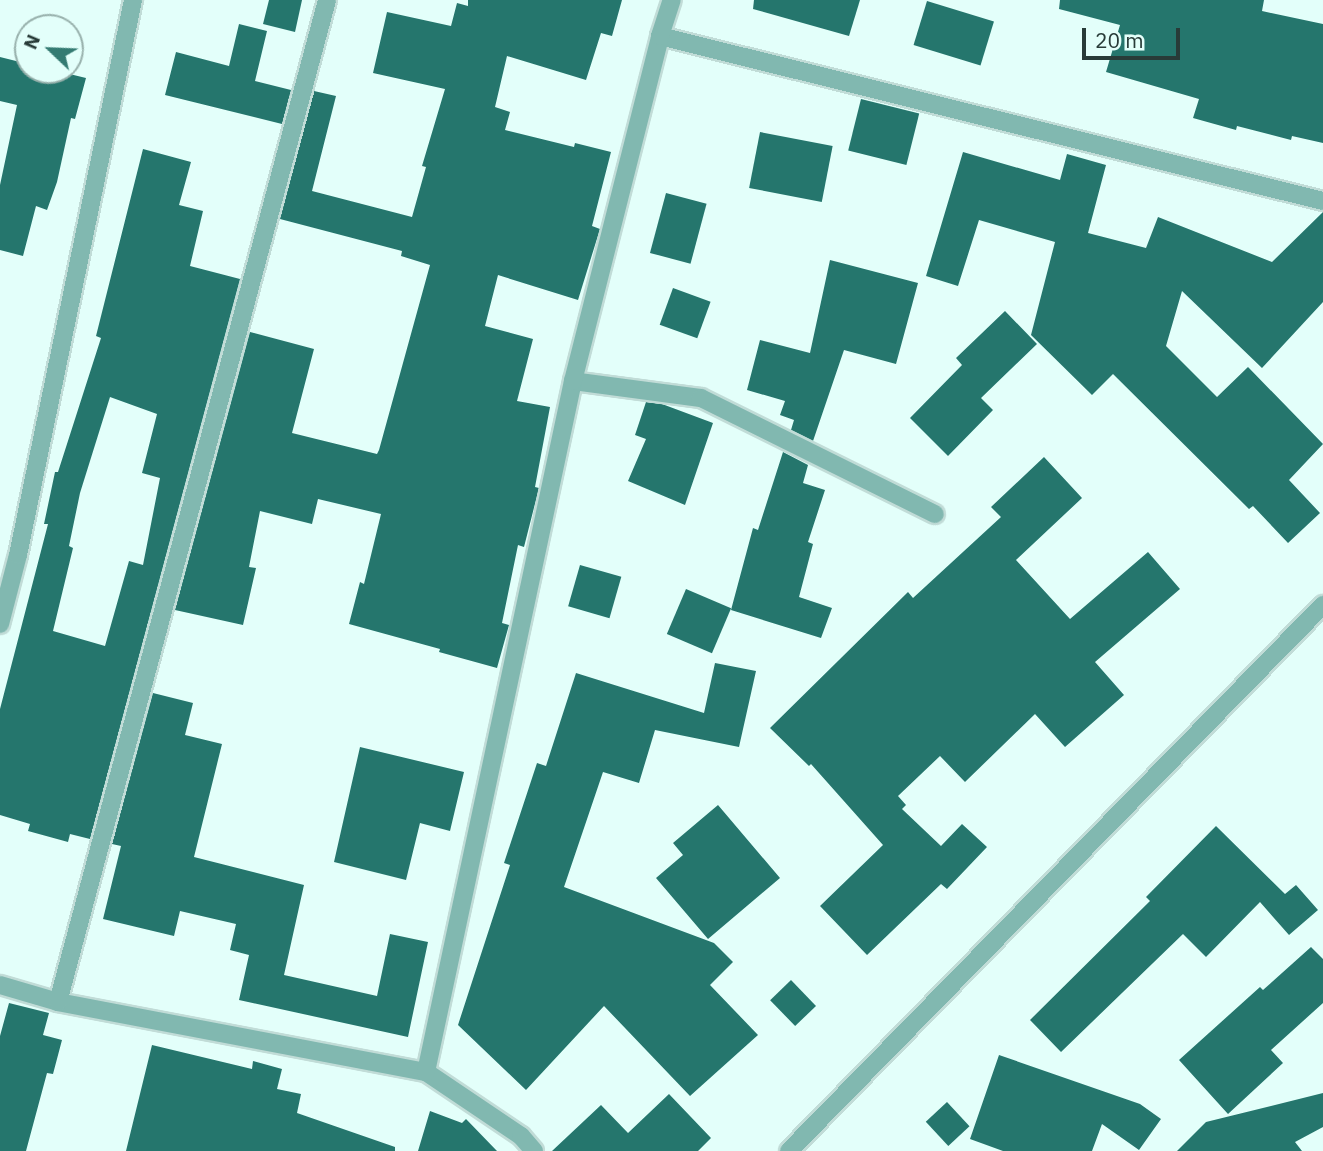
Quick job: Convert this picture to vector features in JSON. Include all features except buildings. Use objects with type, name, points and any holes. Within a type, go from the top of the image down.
[{"type":"street","points":[[0,624],[18,555],[133,0]]},
{"type":"street","points":[[58,1002],[327,0]]},
{"type":"street","points":[[426,1072],[573,381],[660,36],[672,0]]},
{"type":"street","points":[[660,36],[1323,201]]},
{"type":"street","points":[[573,381],[701,398],[935,514]]},
{"type":"street","points":[[789,1151],[1323,605]]},
{"type":"street","points":[[0,985],[58,1002],[426,1072],[521,1136],[534,1151]]}]
